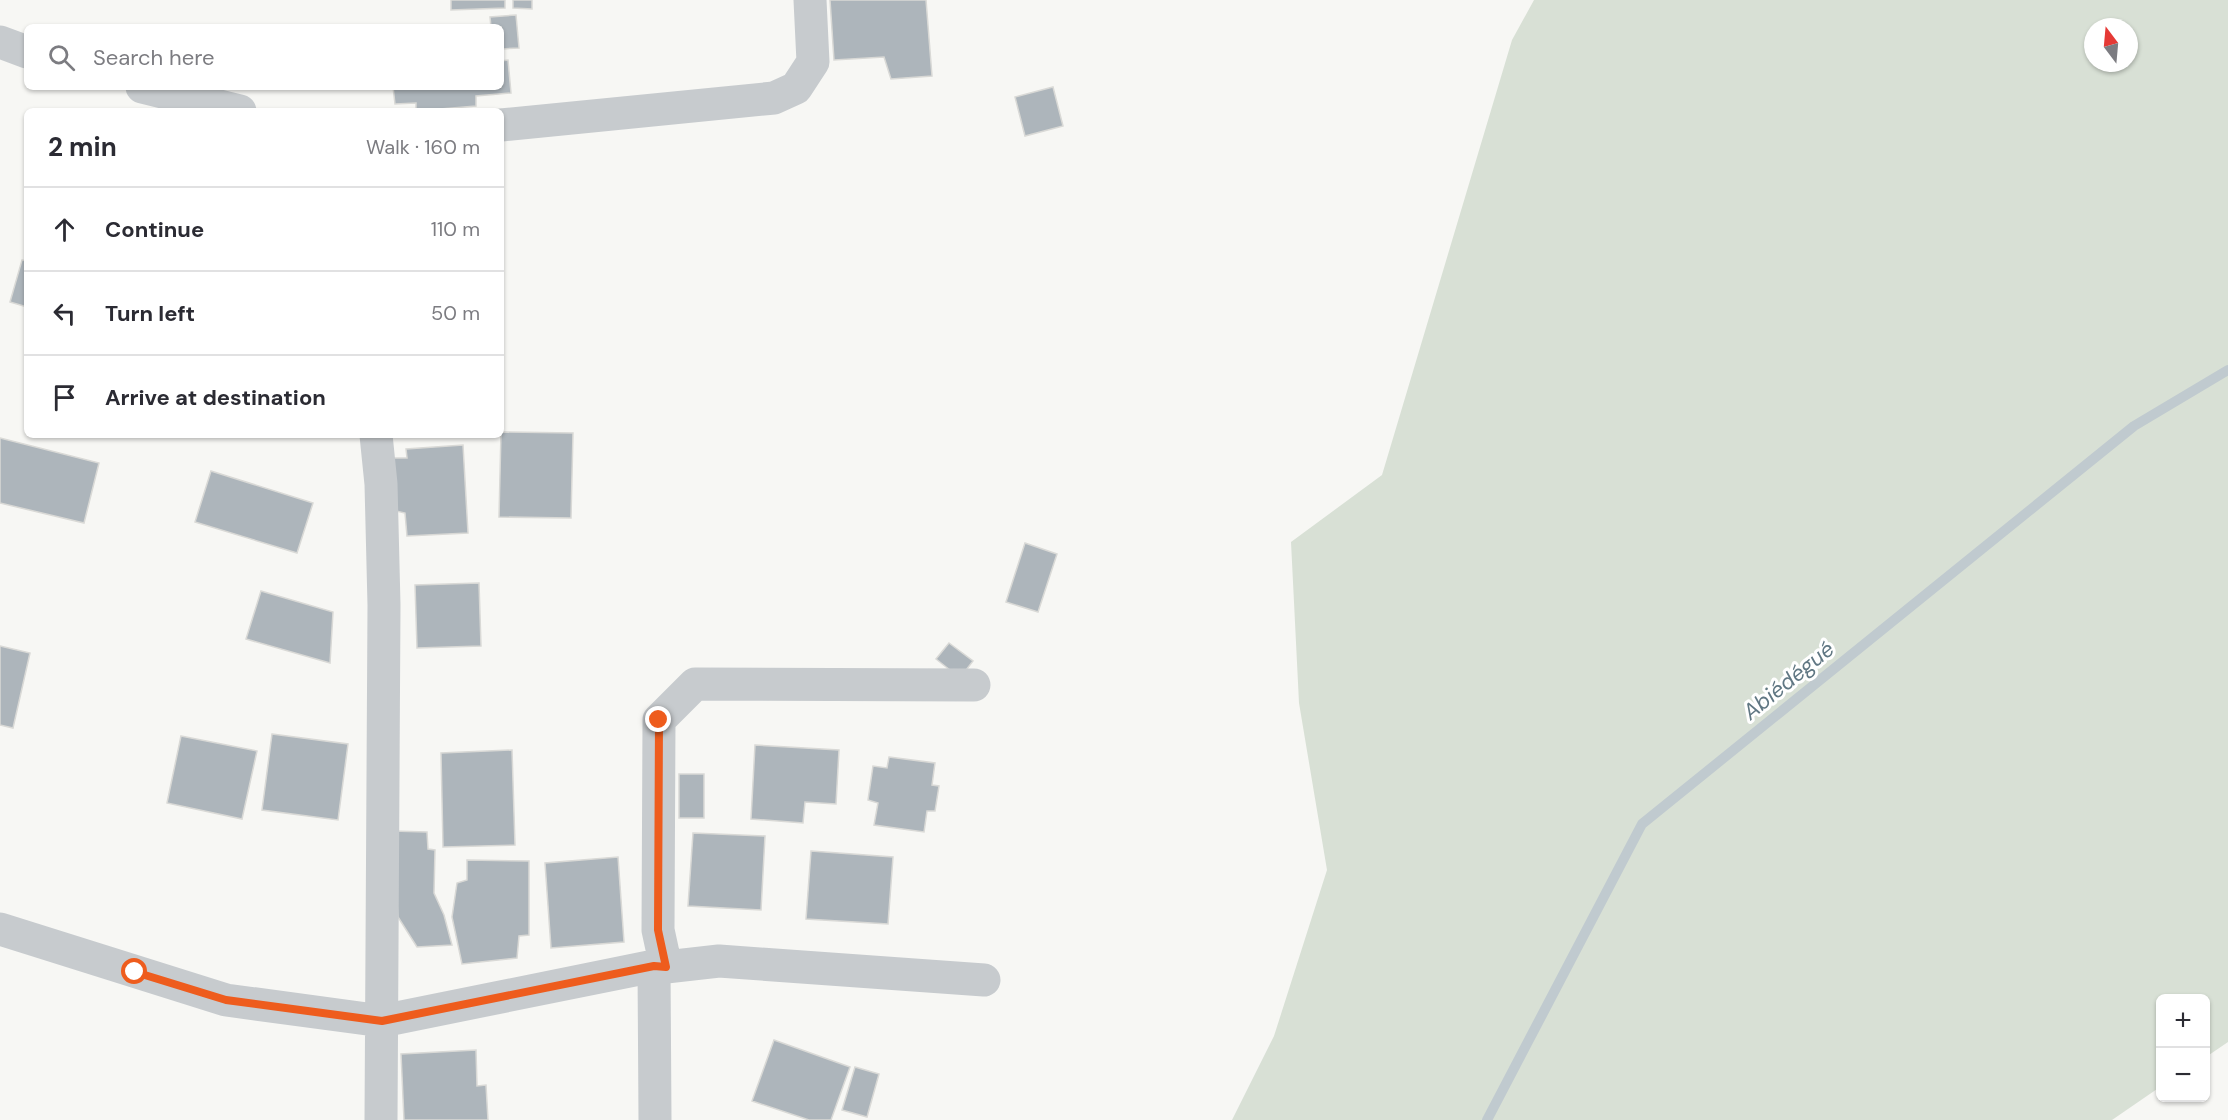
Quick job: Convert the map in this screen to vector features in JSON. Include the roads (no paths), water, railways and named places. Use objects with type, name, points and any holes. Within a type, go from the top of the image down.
[{"type":"street","points":[[504,125],[774,98],[796,88],[813,62],[810,0]]},
{"type":"street","points":[[0,42],[24,51]]},
{"type":"street","points":[[154,90],[228,108]]},
{"type":"street","points":[[376,438],[381,483],[384,605],[381,1120]]},
{"type":"street","points":[[655,1120],[660,967],[658,930],[659,720],[695,684],[974,685]]},
{"type":"street","points":[[0,928],[226,1000],[382,1021],[660,967],[719,961],[984,980]]},
{"type":"waterway","name":"Abiédégué","points":[[1487,1120],[1642,824],[2134,426],[2228,370]]}]
